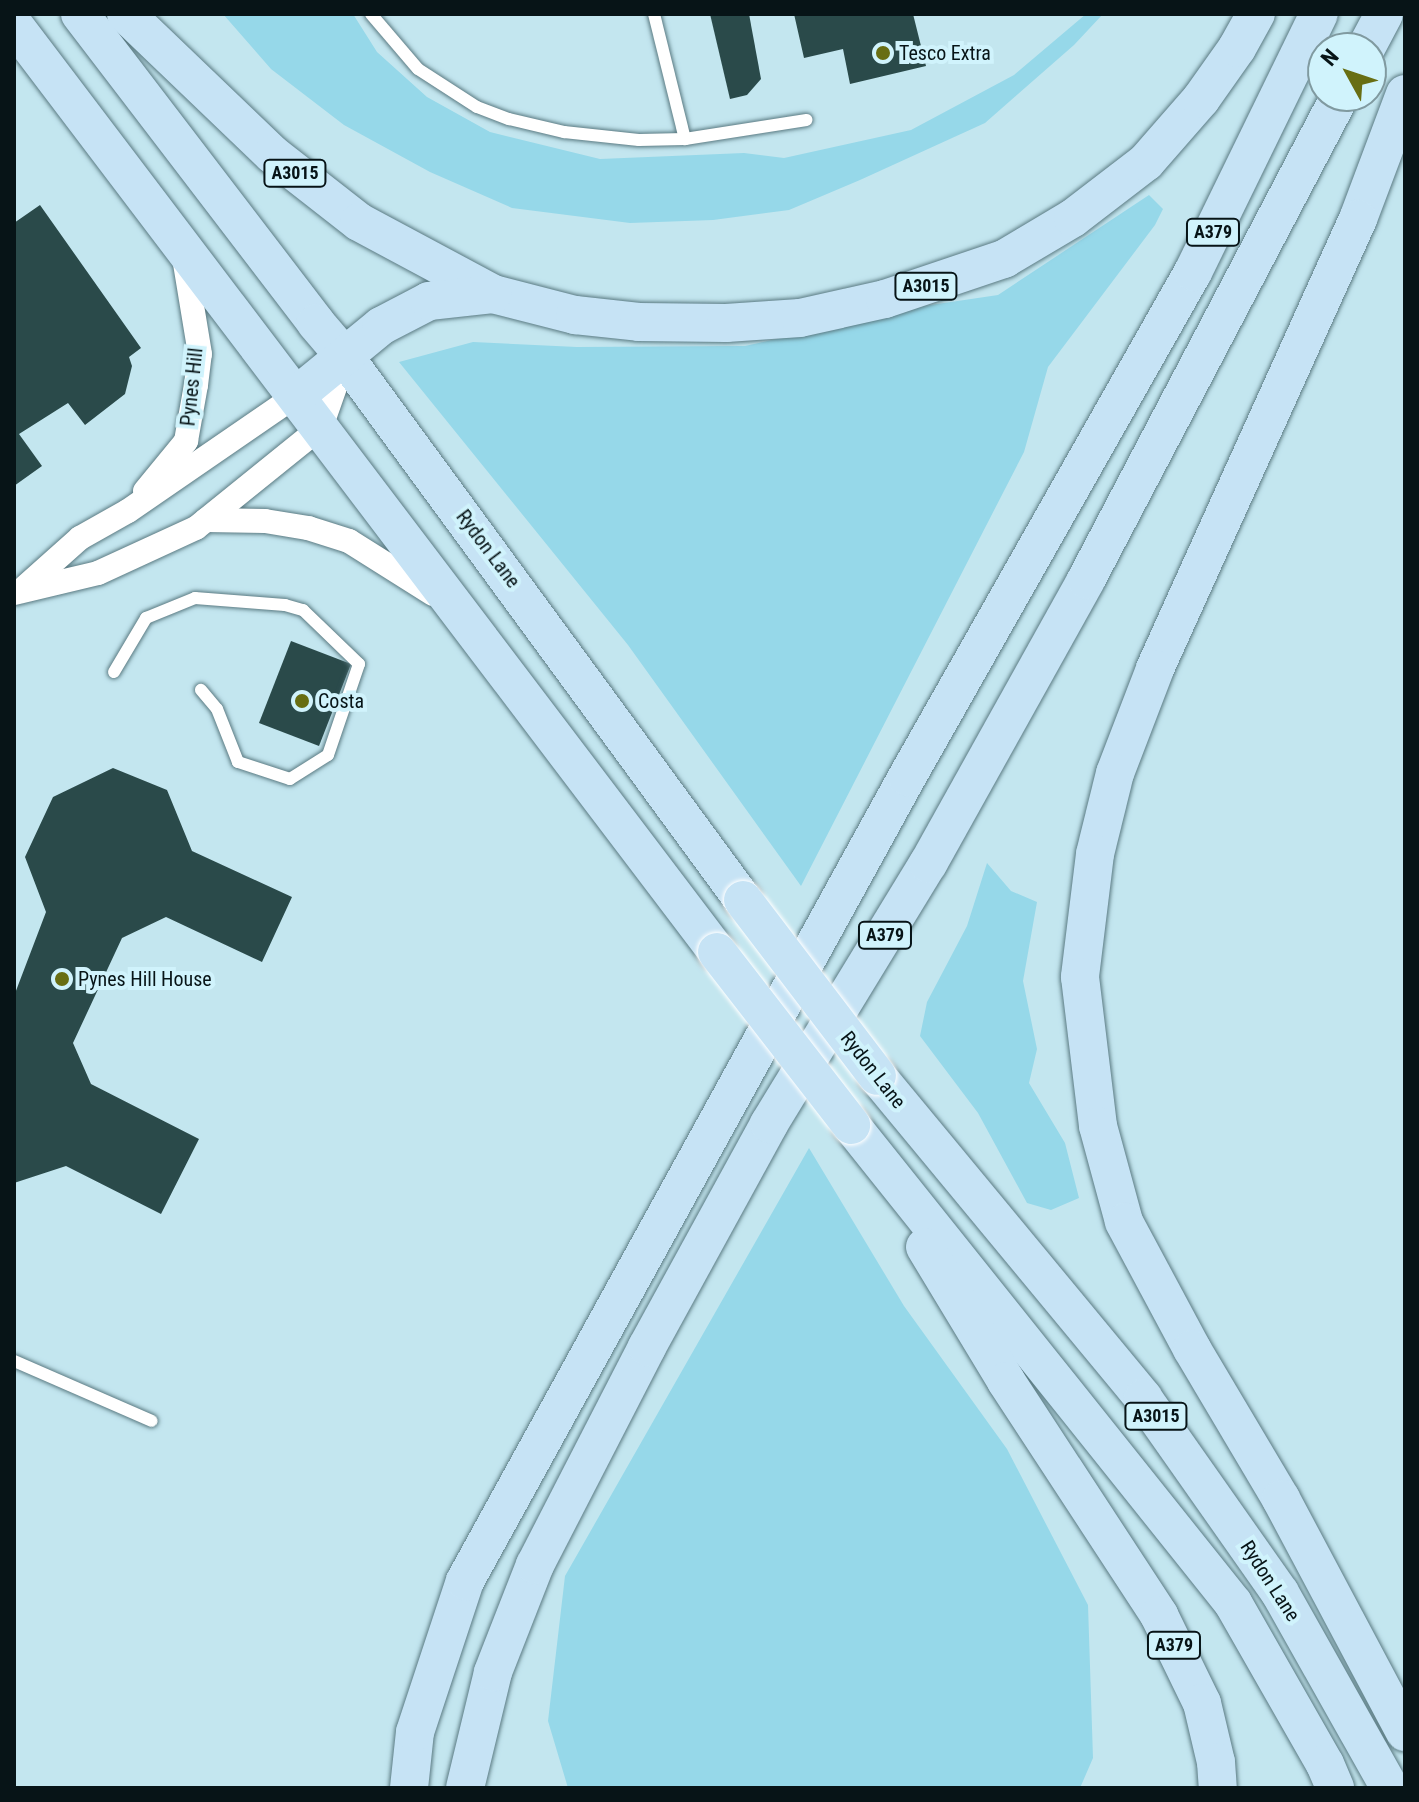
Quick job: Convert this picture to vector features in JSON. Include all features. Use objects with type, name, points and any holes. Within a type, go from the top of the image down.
[{"type":"main road","name":"Rydon Lane","points":[[80,14],[345,357],[743,900],[877,1076],[1143,1398],[1280,1593],[1390,1788]]},
{"type":"main road","name":"A3015","points":[[126,14],[272,154],[359,222],[493,294],[575,315],[613,319],[755,321],[800,318],[885,299],[1004,259],[1073,218],[1146,162],[1201,99],[1237,48],[1256,14]]},
{"type":"main road","name":"A379","points":[[409,1788],[415,1732],[465,1581],[899,791],[1193,272],[1319,14]]},
{"type":"main road","points":[[1374,32],[1384,14]]},
{"type":"main road","name":"A3015","points":[[14,25],[717,952],[851,1125],[1233,1603],[1325,1764],[1335,1788]]},
{"type":"main road","points":[[1405,94],[1358,219],[1166,644],[1115,773],[1095,854],[1080,977],[1098,1126],[1124,1222],[1192,1349],[1281,1499],[1405,1732]]},
{"type":"main road","name":"A379","points":[[465,1788],[493,1672],[535,1565],[647,1347],[769,1124],[928,864],[1079,594],[1332,112]]},
{"type":"main road","points":[[297,395],[381,326],[429,301],[493,294]]},
{"type":"main road","name":"A379","points":[[851,1125],[1006,1381],[1159,1615],[1202,1703],[1218,1788]]},
{"type":"street","name":"Pynes Hill","points":[[128,511],[186,441],[200,354],[181,243]]},
{"type":"street","points":[[321,427],[345,357]]},
{"type":"street","name":"Pynes Hill","points":[[18,591],[80,538],[128,511],[297,395]]},
{"type":"street","name":"Pynes Hill","points":[[18,591],[98,573],[145,553],[206,520],[321,427]]},
{"type":"street","name":"Pynes Hill","points":[[206,520],[265,521],[308,528],[349,541],[452,606]]},
{"type":"lane","points":[[371,14],[418,69],[477,107],[509,119],[564,132],[639,140],[685,139],[807,120]]},
{"type":"lane","points":[[654,14],[685,139]]},
{"type":"lane","points":[[114,672],[146,618],[195,598],[303,610],[359,664],[328,755],[290,779],[238,762],[217,709],[201,690]]},
{"type":"lane","points":[[14,1361],[152,1421]]},
{"type":"shaded area","points":[[223,14],[353,14],[377,52],[427,97],[490,132],[600,159],[744,153],[784,158],[911,130],[1014,75],[1086,14],[1103,14],[1074,45],[985,123],[860,180],[789,210],[713,220],[630,223],[512,208],[430,172],[344,125],[271,69]]},
{"type":"shaded area","points":[[1149,195],[1163,209],[1155,225],[1048,367],[1024,452],[801,886],[628,645],[399,362],[473,342],[577,347],[745,346],[924,306],[998,295]]},
{"type":"shaded area","points":[[987,863],[1011,891],[1037,902],[1023,981],[1037,1049],[1029,1083],[1065,1143],[1079,1198],[1051,1210],[1027,1203],[978,1113],[920,1036],[927,1002],[967,926]]},
{"type":"shaded area","points":[[809,1148],[904,1306],[1007,1449],[1088,1605],[1093,1758],[1080,1788],[568,1788],[548,1721],[565,1576]]},
{"type":"building","points":[[710,14],[749,14],[761,79],[747,95],[730,99]]},
{"type":"building","name":"Tesco Extra","points":[[794,14],[913,14],[926,66],[850,84],[843,49],[804,58]]},
{"type":"building","points":[[40,205],[141,348],[129,357],[132,366],[125,394],[85,425],[68,403],[19,434],[42,466],[14,486],[14,223]]},
{"type":"building","name":"Costa","points":[[291,641],[351,664],[319,746],[259,723]]},
{"type":"building","name":"Pynes Hill House","points":[[113,768],[167,790],[192,851],[292,897],[262,962],[166,917],[122,938],[73,1043],[91,1084],[199,1139],[161,1214],[66,1166],[14,1183],[14,996],[46,912],[25,857],[53,797]]},
{"type":"place","name":"Tesco Extra","points":[[883,53]]},
{"type":"place","name":"Costa","points":[[302,701]]},
{"type":"place","name":"Pynes Hill House","points":[[62,979]]}]
